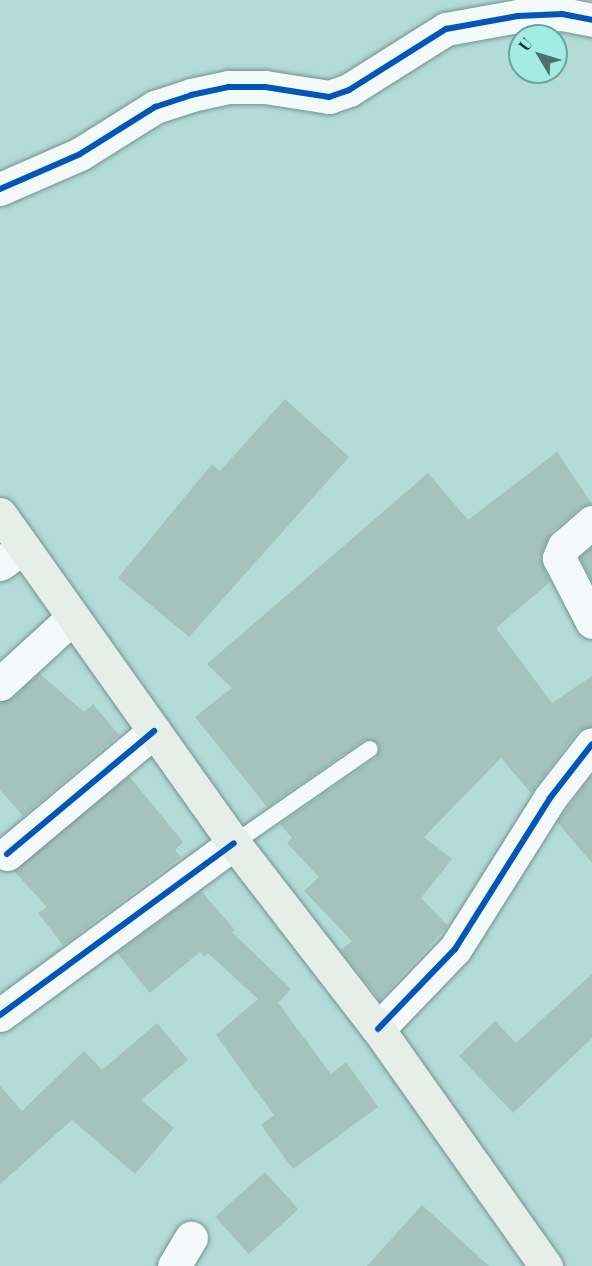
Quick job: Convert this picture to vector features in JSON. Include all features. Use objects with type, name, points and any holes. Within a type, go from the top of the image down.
[{"type":"main road","points":[[0,514],[12,556],[73,617],[234,843],[378,1029],[543,1265]]},
{"type":"street","points":[[0,189],[80,154],[155,107],[191,95],[228,87],[265,87],[328,97],[349,90],[446,29],[518,16],[562,14],[592,20]]},
{"type":"street","points":[[592,522],[564,546],[559,558],[592,622]]},
{"type":"street","points":[[0,684],[73,617]]},
{"type":"street","points":[[7,854],[154,731]]},
{"type":"street","points":[[378,1029],[455,949],[550,798],[592,744]]},
{"type":"street","points":[[0,1015],[234,843]]},
{"type":"street","points":[[174,1266],[191,1238]]},
{"type":"lane","points":[[234,843],[370,749]]},
{"type":"building","points":[[285,399],[349,457],[189,637],[118,578],[212,464],[220,471]]},
{"type":"building","points":[[557,452],[592,504],[580,508],[551,532],[540,558],[550,582],[496,628],[552,703],[592,676],[592,726],[577,732],[531,793],[501,758],[424,837],[452,859],[421,898],[448,926],[380,1000],[341,950],[352,941],[304,891],[319,877],[287,843],[292,838],[280,824],[376,758],[379,744],[364,740],[267,807],[195,717],[232,688],[207,664],[428,473],[468,520]]},
{"type":"building","points":[[592,547],[592,581],[580,557]]},
{"type":"building","points":[[39,673],[84,712],[93,704],[119,735],[23,816],[0,790],[0,702],[13,698]]},
{"type":"building","points":[[592,775],[592,863],[557,822]]},
{"type":"building","points":[[129,776],[183,842],[175,850],[181,857],[63,945],[38,913],[47,907],[14,871]]},
{"type":"building","points":[[201,891],[235,930],[232,932],[291,989],[278,1003],[331,1074],[346,1062],[378,1107],[293,1169],[261,1125],[274,1115],[216,1035],[258,999],[208,953],[204,957],[200,952],[150,993],[117,953]]},
{"type":"building","points":[[592,974],[592,1038],[513,1113],[459,1056],[495,1021],[516,1043]]},
{"type":"building","points":[[157,1023],[188,1060],[141,1100],[174,1128],[135,1174],[72,1120],[0,1184],[0,1086],[22,1111],[84,1051],[102,1070]]},
{"type":"building","points":[[265,1172],[298,1209],[249,1254],[215,1217]]},
{"type":"building","points":[[422,1205],[489,1266],[367,1266]]},
{"type":"cycle path","points":[[0,189],[80,154],[155,107],[191,95],[228,87],[265,87],[329,97],[349,90],[446,29],[518,16],[562,14],[592,20]]},
{"type":"cycle path","points":[[7,854],[154,731]]},
{"type":"cycle path","points":[[378,1029],[455,949],[550,798],[592,744]]},
{"type":"cycle path","points":[[0,1015],[234,843]]}]
